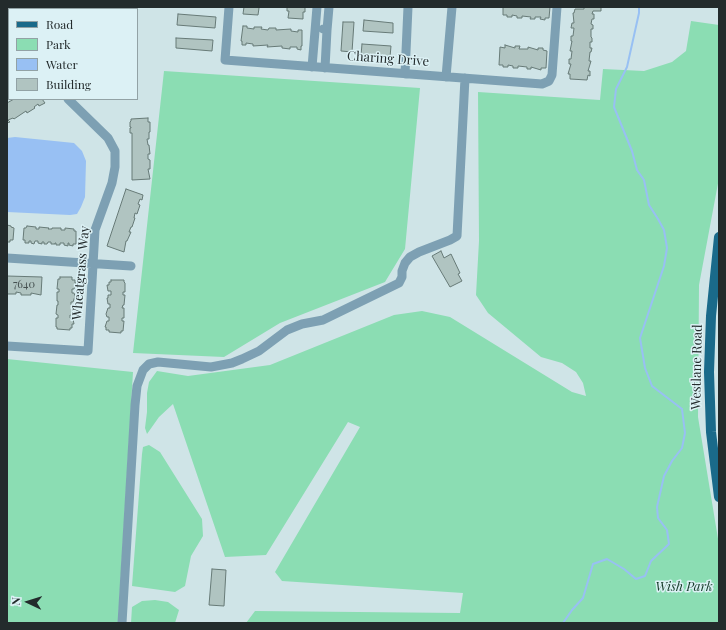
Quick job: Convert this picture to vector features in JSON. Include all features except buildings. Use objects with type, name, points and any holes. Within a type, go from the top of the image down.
[{"type":"main road","name":"Westlane Road","points":[[719,237],[711,316],[709,364],[714,410],[711,432],[719,497]]},
{"type":"street","name":"Charing Drive","points":[[229,7],[225,60],[542,84],[549,82],[552,75],[557,7]]},
{"type":"street","points":[[312,67],[317,7]]},
{"type":"street","points":[[324,68],[329,7]]},
{"type":"street","points":[[405,74],[409,7]]},
{"type":"street","points":[[446,77],[452,7]]},
{"type":"street","points":[[315,29],[327,30]]},
{"type":"street","points":[[122,623],[135,405],[137,386],[143,370],[149,364],[158,362],[211,367],[226,365],[242,359],[259,351],[287,330],[302,324],[323,320],[399,283],[405,263],[410,257],[457,236],[465,78]]},
{"type":"street","name":"Wheatgrass Way","points":[[7,346],[88,351],[95,230],[112,183],[115,167],[115,151],[108,138],[69,100]]},
{"type":"street","points":[[7,258],[131,266]]},
{"type":"green space","name":"Wish Park","points":[[691,21],[719,25],[719,178],[699,285],[698,417],[719,545],[719,623],[246,623],[255,611],[460,613],[463,593],[282,581],[275,572],[360,427],[348,422],[266,555],[225,557],[173,404],[159,417],[147,434],[145,428],[147,393],[149,382],[157,371],[188,376],[270,365],[394,315],[422,311],[450,317],[572,392],[586,396],[583,383],[576,372],[562,363],[541,357],[488,313],[476,295],[479,241],[478,92],[600,100],[603,69],[644,71],[672,62],[686,51]]},
{"type":"green space","points":[[164,71],[420,88],[405,249],[385,282],[280,323],[224,357],[133,353]]},
{"type":"green space","points":[[7,359],[133,372],[118,623],[7,623]]},
{"type":"green space","points":[[149,445],[160,452],[202,519],[203,536],[191,556],[185,586],[175,592],[132,586],[142,454],[143,447]]},
{"type":"green space","points":[[155,600],[168,602],[179,610],[175,623],[131,623],[132,607],[142,601]]},
{"type":"water","points":[[15,137],[74,143],[82,151],[86,161],[85,197],[77,214],[7,212],[7,138]]},
{"type":"waterway","points":[[563,623],[583,598],[593,564],[607,559],[624,569],[636,579],[645,576],[651,561],[669,544],[667,530],[658,518],[657,507],[664,476],[672,461],[682,448],[685,433],[682,409],[652,386],[645,368],[640,338],[664,266],[667,248],[664,230],[649,205],[644,180],[637,170],[632,151],[614,107],[616,89],[627,67],[639,7]]}]
